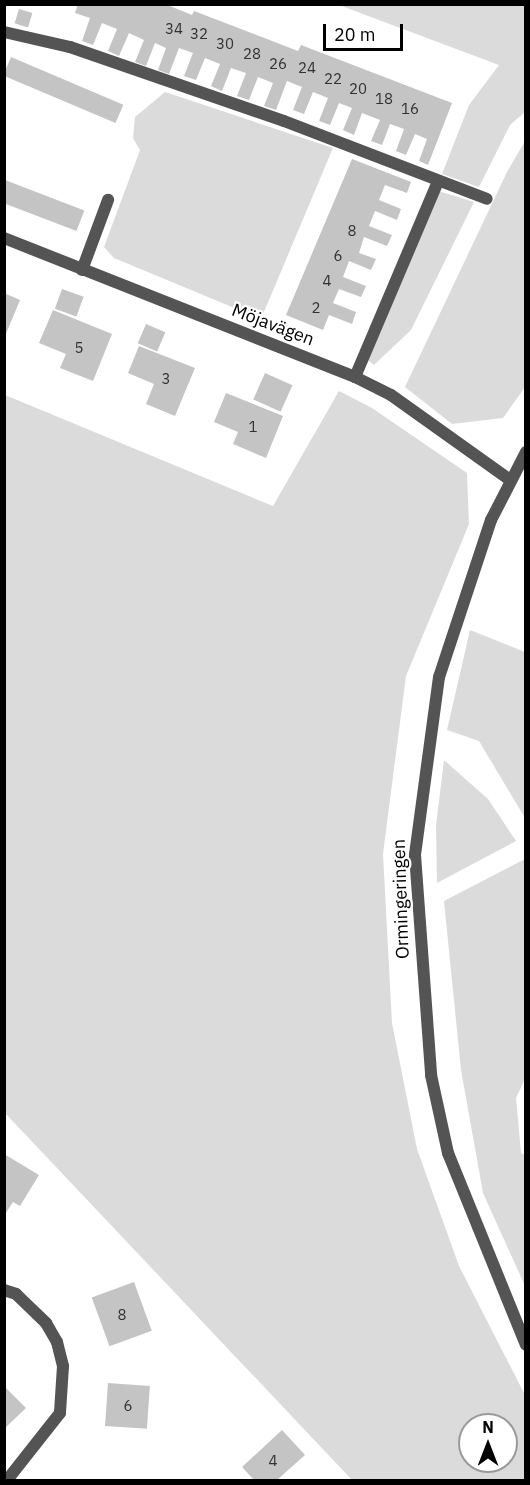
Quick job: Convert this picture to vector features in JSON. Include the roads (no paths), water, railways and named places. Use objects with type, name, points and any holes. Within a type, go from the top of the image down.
[{"type":"street","points":[[4,32],[70,47],[284,121],[487,199]]},
{"type":"street","points":[[355,377],[438,181]]},
{"type":"street","points":[[82,270],[108,200]]},
{"type":"street","name":"Möjavägen","points":[[4,238],[355,377],[392,395],[517,474]]},
{"type":"street","name":"Ormingeringen","points":[[525,452],[517,474],[490,520],[452,634],[432,720],[415,855],[431,1076],[448,1153],[462,1194],[525,1345]]},
{"type":"street","points":[[4,1290],[33,1310],[57,1342],[63,1390],[56,1420],[7,1480]]}]
